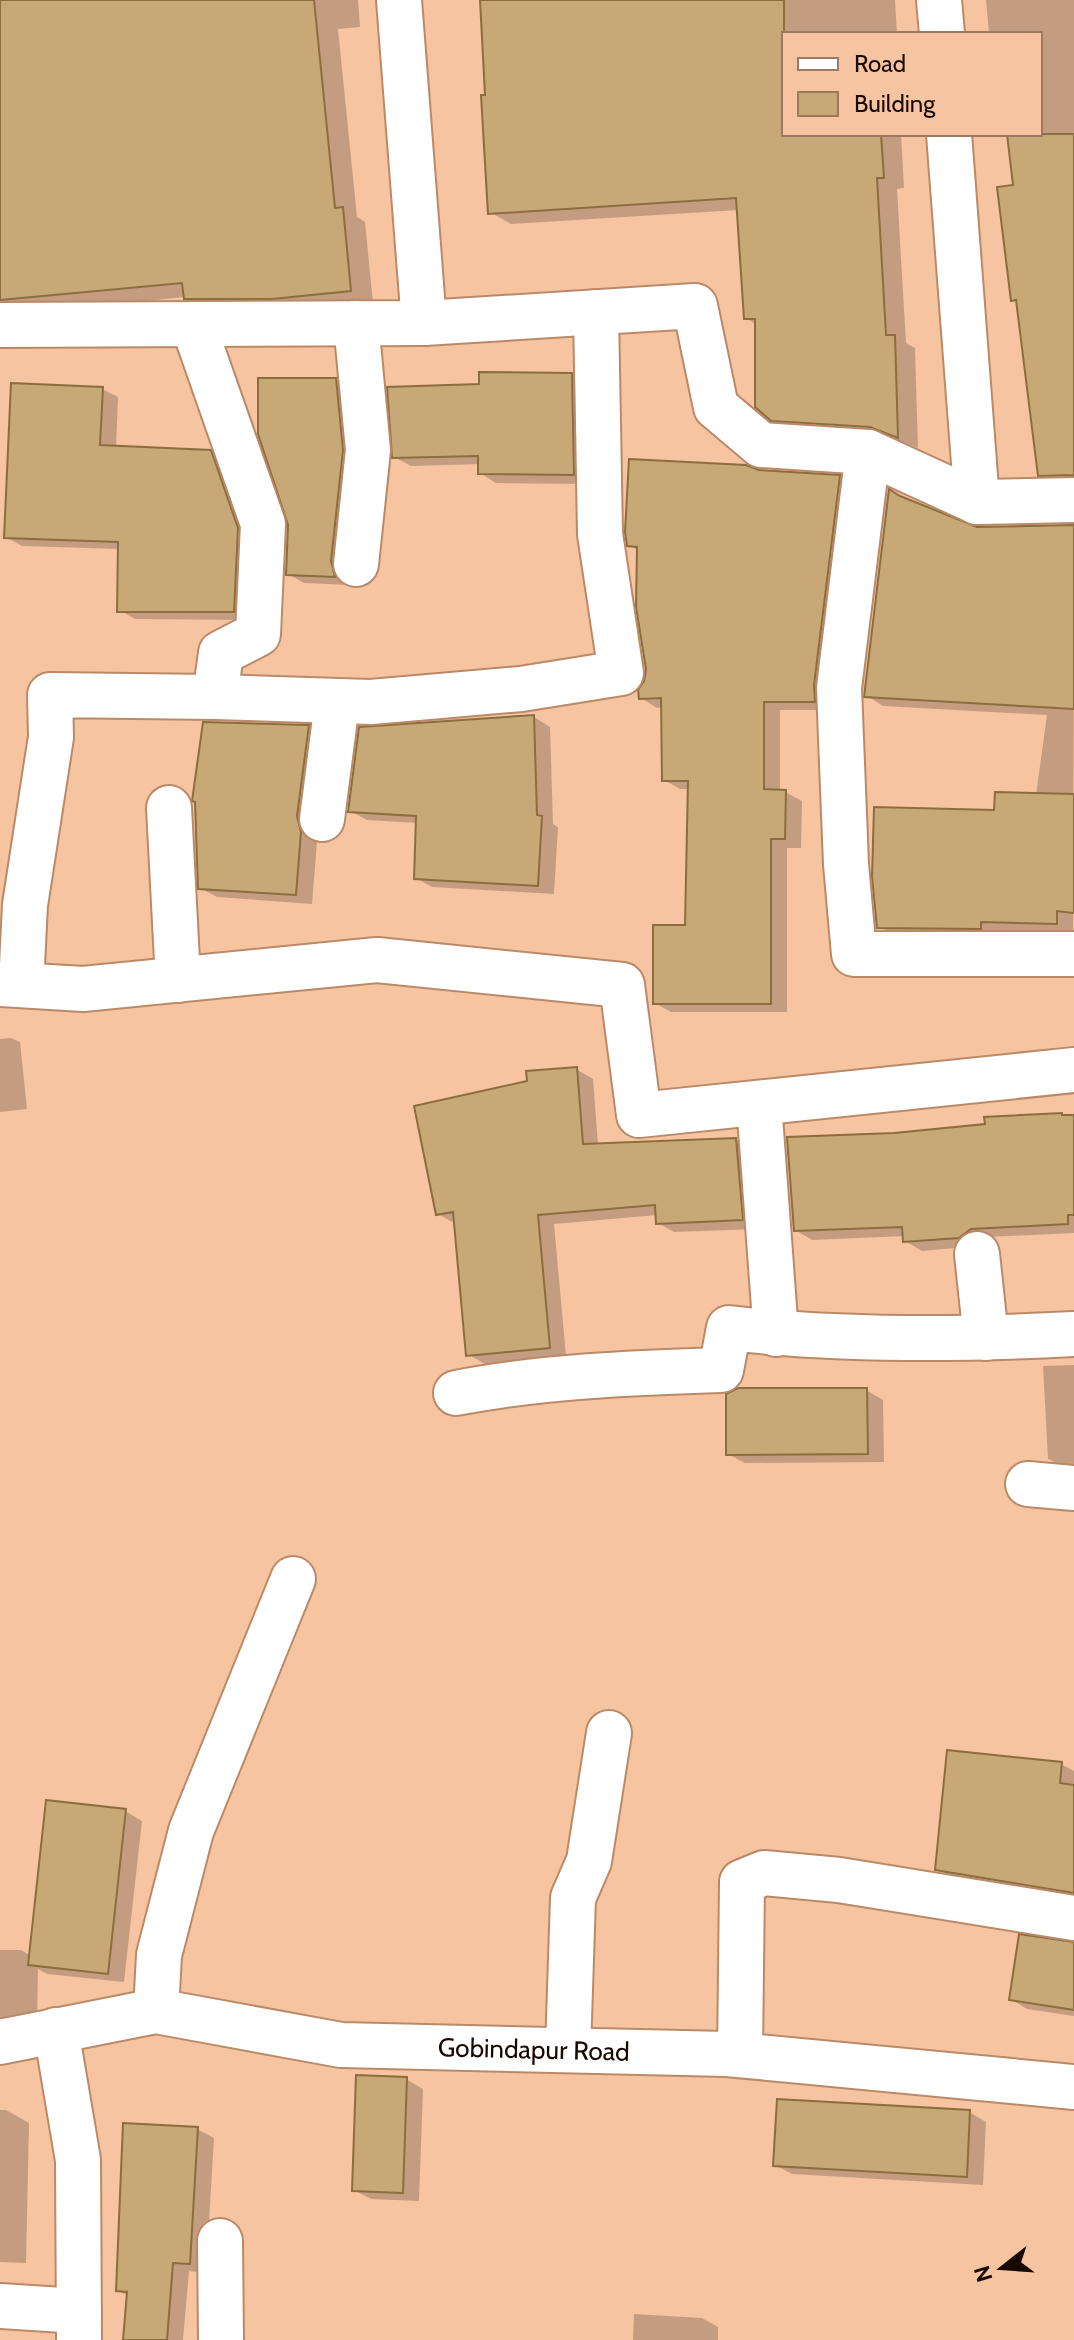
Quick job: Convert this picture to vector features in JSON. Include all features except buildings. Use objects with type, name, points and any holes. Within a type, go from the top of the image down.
[{"type":"street","points":[[399,0],[424,323]]},
{"type":"street","points":[[939,0],[942,32]]},
{"type":"street","points":[[949,136],[977,502]]},
{"type":"street","points":[[0,325],[424,323],[695,306],[716,407],[761,445],[868,452],[977,502],[1074,500]]},
{"type":"street","points":[[596,312],[600,534],[621,673],[521,689],[337,703],[215,697],[50,695],[51,737],[10,984],[83,989],[377,960],[622,985],[639,1115],[1074,1070]]},
{"type":"street","points":[[356,323],[368,450],[356,564]]},
{"type":"street","points":[[193,324],[263,524],[258,634],[221,653],[215,697]]},
{"type":"street","points":[[868,452],[839,688],[846,864],[854,954],[1074,954]]},
{"type":"street","points":[[322,819],[337,703]]},
{"type":"street","points":[[169,808],[178,980]]},
{"type":"street","points":[[759,1103],[776,1334]]},
{"type":"street","points":[[977,1254],[986,1338]]},
{"type":"street","points":[[456,1393],[507,1383],[603,1373],[721,1370],[729,1328],[776,1334],[986,1338],[1074,1334]]},
{"type":"street","points":[[1028,1484],[1074,1488]]},
{"type":"street","points":[[156,2011],[159,1955],[191,1831],[293,1579]]},
{"type":"street","points":[[568,2050],[573,1898],[589,1861],[609,1733]]},
{"type":"street","points":[[740,2055],[742,1882],[764,1873],[839,1880],[1074,1918]]},
{"type":"street","name":"Gobindapur Road","points":[[0,2042],[156,2011],[341,2045],[740,2055],[1074,2087]]},
{"type":"street","points":[[0,2306],[79,2325],[78,2160],[56,2030]]},
{"type":"street","points":[[220,2241],[221,2340]]}]
